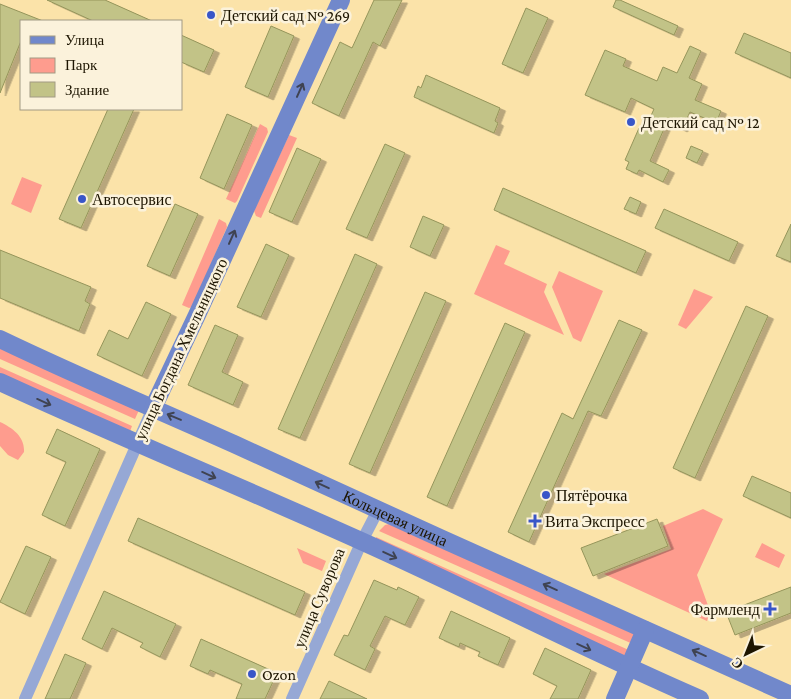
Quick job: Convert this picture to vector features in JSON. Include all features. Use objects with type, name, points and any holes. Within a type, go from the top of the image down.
[{"type":"main road","name":"улица Богдана Хмельницкого","points":[[152,408],[341,0]]},
{"type":"main road","name":"Кольцевая улица","points":[[0,339],[72,374],[152,408],[791,695]]},
{"type":"main road","points":[[0,382],[137,444],[362,541],[629,668],[700,699]]},
{"type":"main road","points":[[615,699],[645,630]]},
{"type":"street","name":"улица Богдана Хмельницкого","points":[[24,699],[152,408]]},
{"type":"street","name":"улица Суворова","points":[[292,699],[362,541],[378,510]]},
{"type":"green space","points":[[260,124],[267,128],[268,132],[235,203],[226,199]]},
{"type":"green space","points":[[289,135],[297,138],[261,218],[256,216],[254,211]]},
{"type":"green space","points":[[22,177],[42,185],[31,213],[11,204]]},
{"type":"green space","points":[[219,219],[226,223],[227,227],[192,307],[189,308],[182,305]]},
{"type":"green space","points":[[496,245],[510,251],[504,264],[547,284],[544,292],[564,335],[474,294]]},
{"type":"green space","points":[[559,271],[603,291],[581,342],[573,338],[552,287]]},
{"type":"green space","points":[[694,289],[713,297],[686,329],[678,325]]},
{"type":"green space","points":[[0,348],[139,410],[135,419],[0,359]]},
{"type":"green space","points":[[0,367],[132,426],[129,434],[0,376]]},
{"type":"green space","points":[[0,422],[14,430],[20,437],[24,452],[18,460],[8,455],[0,446]]},
{"type":"green space","points":[[703,509],[723,519],[697,575],[710,611],[707,621],[604,574],[671,549],[663,526]]},
{"type":"green space","points":[[389,524],[634,634],[635,645],[379,531]]},
{"type":"green space","points":[[376,537],[631,651],[627,655],[622,655],[376,541]]},
{"type":"green space","points":[[762,543],[785,555],[779,568],[755,557]]},
{"type":"green space","points":[[297,548],[326,561],[322,571],[303,563]]},
{"type":"building","points":[[47,0],[105,0],[150,20],[91,20]]},
{"type":"building","points":[[374,0],[402,0],[380,46],[373,42],[339,116],[312,103],[340,42],[352,48]]},
{"type":"building","points":[[616,0],[620,0],[678,26],[674,35],[613,7]]},
{"type":"building","points":[[0,4],[40,20],[20,20],[20,43],[0,93]]},
{"type":"building","points":[[526,8],[548,18],[523,73],[502,64]]},
{"type":"building","points":[[271,26],[294,36],[268,97],[245,87]]},
{"type":"building","points":[[744,33],[791,53],[791,78],[735,53]]},
{"type":"building","points":[[182,35],[214,50],[204,72],[182,62]]},
{"type":"building","points":[[690,46],[701,51],[689,78],[702,84],[695,100],[721,111],[716,123],[690,112],[682,129],[667,122],[650,161],[669,170],[663,182],[639,170],[637,174],[626,169],[629,162],[625,160],[639,128],[644,131],[654,109],[631,98],[625,112],[585,95],[605,50],[626,59],[623,66],[657,81],[663,67],[677,73]]},
{"type":"building","points":[[426,75],[500,108],[495,121],[498,123],[494,133],[414,97],[418,86],[421,88]]},
{"type":"building","points":[[108,110],[134,110],[81,228],[59,219]]},
{"type":"building","points":[[227,114],[252,125],[224,189],[200,178]]},
{"type":"building","points":[[385,144],[405,153],[367,238],[346,229]]},
{"type":"building","points":[[691,146],[703,151],[697,163],[686,158]]},
{"type":"building","points":[[297,148],[321,159],[292,222],[269,212]]},
{"type":"building","points":[[503,188],[646,251],[636,273],[494,210]]},
{"type":"building","points":[[630,197],[641,202],[636,214],[624,209]]},
{"type":"building","points":[[175,204],[198,214],[170,276],[147,266]]},
{"type":"building","points":[[664,209],[738,242],[729,261],[655,228]]},
{"type":"building","points":[[423,216],[444,225],[430,256],[410,247]]},
{"type":"building","points":[[791,224],[791,262],[776,256]]},
{"type":"building","points":[[266,244],[289,255],[261,317],[237,307]]},
{"type":"building","points":[[0,250],[91,287],[85,301],[90,304],[79,331],[0,298]]},
{"type":"building","points":[[355,254],[377,264],[300,438],[278,429]]},
{"type":"building","points":[[425,292],[446,301],[370,473],[349,464]]},
{"type":"building","points":[[146,302],[171,314],[142,376],[97,355],[109,330],[128,339]]},
{"type":"building","points":[[746,306],[768,316],[695,478],[673,468]]},
{"type":"building","points":[[619,320],[642,330],[601,416],[588,411],[529,542],[508,532],[562,413],[573,419]]},
{"type":"building","points":[[505,323],[525,332],[447,506],[427,497]]},
{"type":"building","points":[[215,325],[238,335],[222,372],[243,382],[233,405],[188,385]]},
{"type":"building","points":[[57,429],[100,449],[65,526],[42,515],[66,462],[46,453]]},
{"type":"building","points":[[752,476],[791,493],[791,518],[743,496]]},
{"type":"building","points":[[138,518],[305,592],[295,615],[128,541]]},
{"type":"building","points":[[657,519],[668,546],[593,576],[581,548]]},
{"type":"building","points":[[26,546],[51,557],[25,614],[0,602]]},
{"type":"building","points":[[374,580],[397,590],[398,587],[419,597],[405,625],[385,616],[370,646],[375,649],[365,670],[334,655],[344,635],[348,636]]},
{"type":"building","points":[[791,587],[791,613],[735,635],[726,612]]},
{"type":"building","points":[[104,591],[176,624],[160,657],[140,647],[143,643],[112,628],[102,649],[82,639]]},
{"type":"building","points":[[451,611],[510,638],[498,665],[478,656],[480,652],[460,643],[459,647],[439,638]]},
{"type":"building","points":[[201,639],[277,673],[265,699],[236,699],[242,684],[210,670],[208,674],[190,666]]},
{"type":"building","points":[[545,648],[591,670],[578,699],[550,699],[557,686],[533,674]]},
{"type":"building","points":[[65,654],[86,663],[70,699],[45,699]]},
{"type":"building","points":[[329,681],[367,699],[320,699]]},
{"type":"place","name":"Детский сад № 269","points":[[211,15]]},
{"type":"place","name":"Детский сад № 12","points":[[631,122]]},
{"type":"place","name":"Автосервис","points":[[82,199]]},
{"type":"place","name":"Пятёрочка","points":[[546,495]]},
{"type":"place","name":"Вита Экспресс","points":[[535,521]]},
{"type":"place","name":"Фармленд","points":[[770,609]]},
{"type":"place","name":"Ozon","points":[[252,674]]}]
